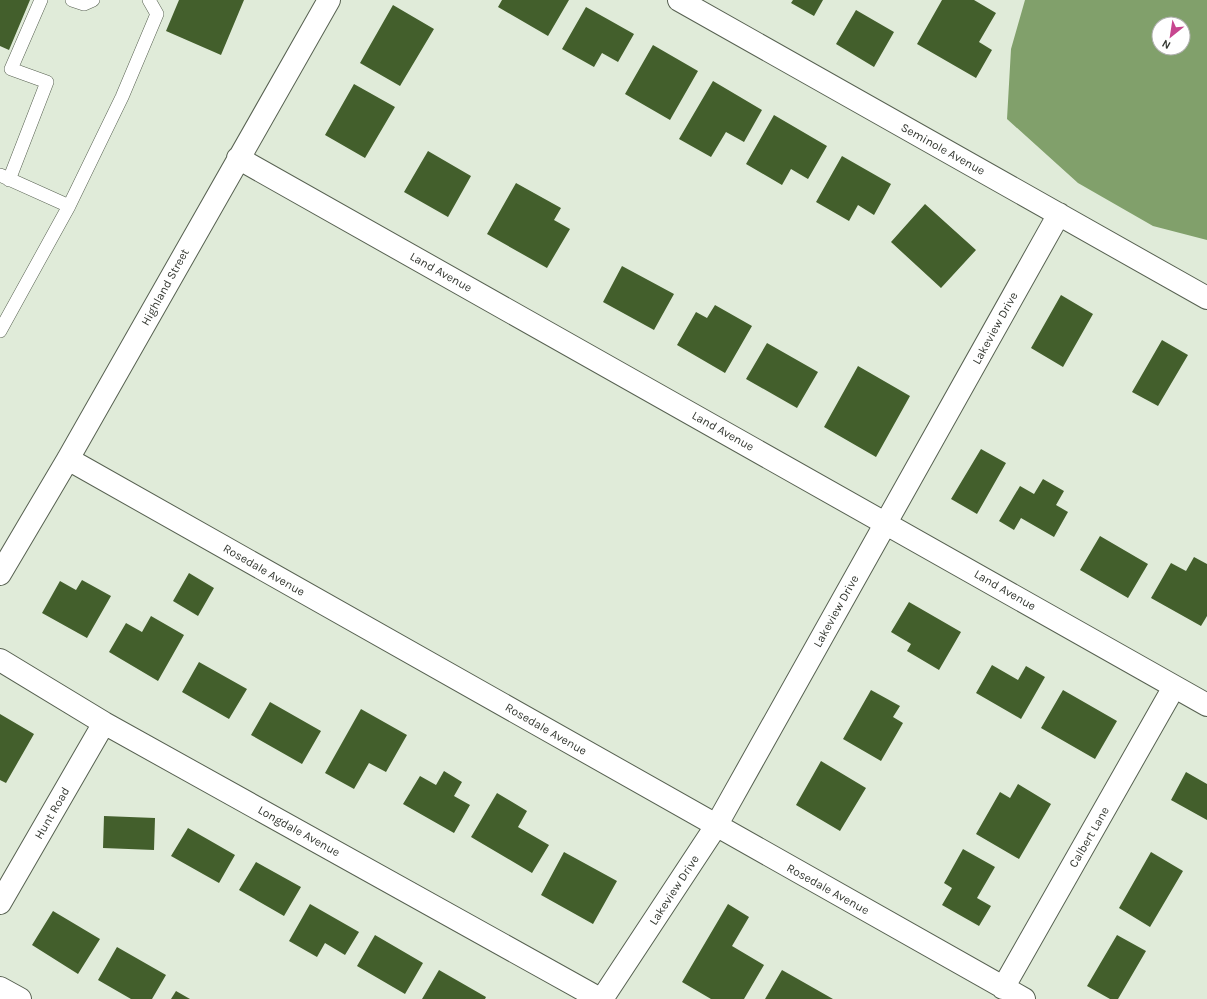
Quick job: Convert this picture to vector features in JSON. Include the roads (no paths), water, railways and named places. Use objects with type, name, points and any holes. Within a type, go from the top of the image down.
[{"type":"street","name":"Highland Street","points":[[0,574],[68,459],[329,0]]},
{"type":"street","name":"Seminole Avenue","points":[[679,0],[1207,298]]},
{"type":"street","name":"Land Avenue","points":[[238,158],[1207,705]]},
{"type":"street","name":"Lakeview Drive","points":[[601,999],[716,826],[1058,214]]},
{"type":"street","name":"Rosedale Avenue","points":[[68,459],[1024,999]]},
{"type":"street","name":"Longdale Avenue","points":[[0,660],[104,723],[601,999]]},
{"type":"street","name":"Calbert Lane","points":[[1003,988],[1174,686]]},
{"type":"street","name":"Hunt Road","points":[[0,903],[104,723]]},
{"type":"street","points":[[0,988],[20,999]]},
{"type":"lane","points":[[41,0],[11,69],[47,82],[5,178],[69,206]]},
{"type":"lane","points":[[72,0],[84,4],[93,0]]},
{"type":"lane","points":[[0,331],[69,206],[122,97],[157,14],[149,0]]}]
